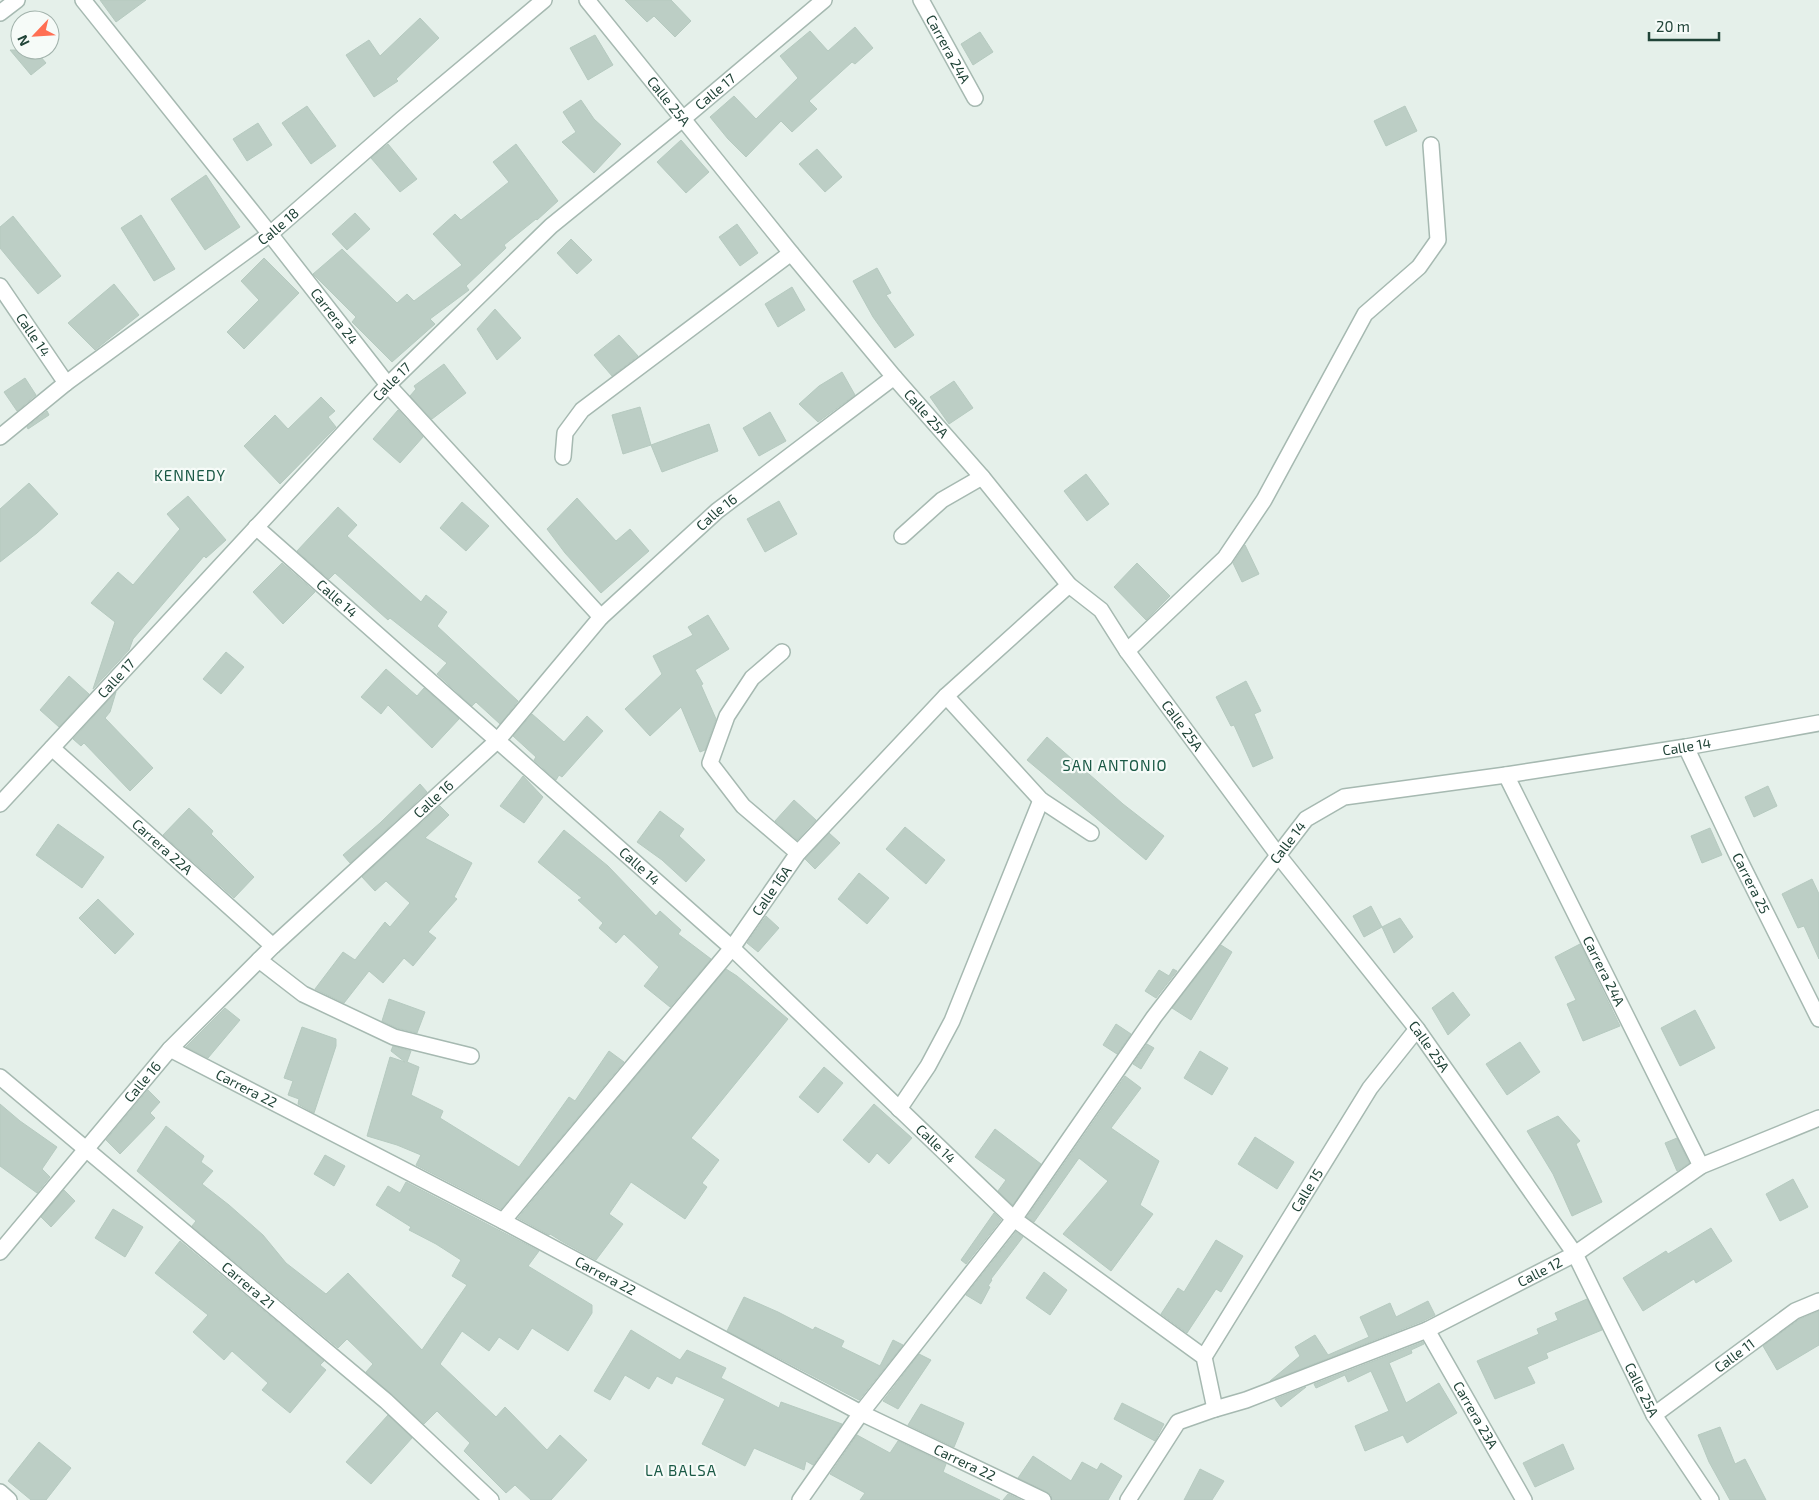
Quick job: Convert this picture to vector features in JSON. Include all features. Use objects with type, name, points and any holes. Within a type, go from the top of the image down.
[{"type":"street","points":[[0,13],[17,0]]},
{"type":"street","name":"Carrera 24","points":[[83,0],[270,234],[388,386],[602,617]]},
{"type":"street","name":"Calle 18","points":[[0,437],[66,383],[270,234],[402,119],[544,0]]},
{"type":"street","name":"Calle 25A","points":[[587,0],[791,253],[894,377],[982,477],[1069,585],[1101,610],[1128,651],[1278,855],[1417,1030],[1576,1254],[1654,1415],[1711,1500]]},
{"type":"street","name":"Calle 17","points":[[0,804],[388,386],[551,226],[684,118],[824,0]]},
{"type":"street","name":"Carrera 24A","points":[[921,0],[975,98]]},
{"type":"street","points":[[1128,651],[1225,558],[1264,500],[1364,314],[1419,267],[1438,240],[1431,145]]},
{"type":"street","points":[[563,457],[565,433],[582,410],[791,253]]},
{"type":"street","name":"Calle 14","points":[[0,286],[66,383]]},
{"type":"street","name":"Calle 16","points":[[0,1252],[170,1049],[273,946],[498,740],[602,617],[717,511],[894,377]]},
{"type":"street","points":[[902,536],[942,500],[982,477]]},
{"type":"street","name":"Calle 14","points":[[256,527],[732,948],[1014,1219],[1204,1357]]},
{"type":"street","name":"Calle 16A","points":[[503,1221],[732,948],[798,853],[946,696],[1069,585]]},
{"type":"street","points":[[782,652],[752,678],[727,716],[710,762],[743,806],[798,853]]},
{"type":"street","points":[[946,696],[1041,800],[1091,833]]},
{"type":"street","name":"Calle 14","points":[[800,1500],[862,1413],[1014,1219],[1154,1017],[1306,819],[1344,797],[1506,775],[1686,747],[1819,723]]},
{"type":"street","name":"Carrera 25","points":[[1686,747],[1736,855],[1819,1019]]},
{"type":"street","name":"Carrera 22A","points":[[52,748],[273,946]]},
{"type":"street","name":"Carrera 24A","points":[[1506,775],[1701,1166]]},
{"type":"street","points":[[899,1109],[928,1066],[952,1021],[1041,800]]},
{"type":"street","points":[[259,960],[303,994],[394,1037],[471,1056]]},
{"type":"street","name":"Calle 15","points":[[1204,1357],[1370,1088],[1417,1030]]},
{"type":"street","name":"Carrera 22","points":[[170,1049],[503,1221],[862,1413],[1042,1500]]},
{"type":"street","name":"Carrera 21","points":[[0,1077],[386,1401],[491,1500]]},
{"type":"street","name":"Calle 12","points":[[1215,1409],[1246,1400],[1426,1330],[1576,1254],[1701,1166],[1819,1118]]},
{"type":"street","name":"Calle 11","points":[[1654,1415],[1795,1311],[1819,1301]]},
{"type":"street","name":"Carrera 23A","points":[[1426,1330],[1524,1500]]},
{"type":"street","points":[[1128,1500],[1178,1422],[1215,1409],[1204,1357]]},
{"type":"street","points":[[0,1492],[9,1500]]},
{"type":"building","points":[[100,0],[146,0],[116,22]]},
{"type":"building","points":[[625,0],[671,0],[691,21],[675,37],[654,16],[647,22]]},
{"type":"building","points":[[420,18],[439,38],[396,79],[398,81],[374,97],[346,55],[369,40],[380,56]]},
{"type":"building","points":[[855,27],[873,48],[855,64],[852,62],[809,101],[817,109],[792,132],[781,121],[746,157],[710,117],[734,96],[756,119],[798,78],[780,56],[810,31],[828,51]]},
{"type":"building","points":[[980,32],[993,52],[973,65],[961,44]]},
{"type":"building","points":[[595,35],[613,65],[588,80],[570,48]]},
{"type":"building","points":[[18,60],[43,60],[46,63],[31,75]]},
{"type":"building","points":[[581,100],[594,119],[621,144],[594,173],[562,142],[576,132],[563,112]]},
{"type":"building","points":[[307,106],[336,146],[311,164],[282,123]]},
{"type":"building","points":[[1405,106],[1417,131],[1386,146],[1374,121]]},
{"type":"building","points":[[258,123],[272,145],[247,161],[233,139]]},
{"type":"building","points":[[681,140],[709,172],[686,193],[657,162]]},
{"type":"building","points":[[388,144],[417,179],[400,192],[371,158]]},
{"type":"building","points":[[516,144],[558,201],[504,245],[506,248],[466,286],[469,290],[430,319],[435,324],[392,362],[352,322],[356,317],[313,274],[342,249],[397,303],[407,294],[414,301],[462,265],[433,234],[455,214],[461,220],[509,182],[493,162]]},
{"type":"building","points":[[817,149],[842,177],[825,192],[799,164]]},
{"type":"building","points":[[206,175],[240,227],[205,250],[171,199]]},
{"type":"building","points":[[355,213],[370,229],[347,250],[332,234]]},
{"type":"building","points":[[141,215],[175,269],[154,281],[121,228]]},
{"type":"building","points":[[13,216],[61,276],[38,294],[0,248],[0,227]]},
{"type":"building","points":[[737,224],[758,253],[740,266],[719,237]]},
{"type":"building","points":[[571,239],[592,260],[577,274],[557,253]]},
{"type":"building","points":[[264,258],[299,293],[244,349],[227,332],[259,300],[241,281]]},
{"type":"building","points":[[877,268],[891,293],[886,295],[914,335],[895,348],[873,317],[853,281]]},
{"type":"building","points":[[114,284],[139,315],[95,350],[68,323]]},
{"type":"building","points":[[792,287],[805,310],[778,327],[765,304]]},
{"type":"building","points":[[495,309],[521,338],[497,360],[477,329]]},
{"type":"building","points":[[619,335],[638,356],[612,376],[594,355]]},
{"type":"building","points":[[444,364],[466,393],[432,419],[410,396],[416,389],[414,386]]},
{"type":"building","points":[[842,372],[855,395],[818,422],[799,404],[819,386]]},
{"type":"building","points":[[25,378],[36,395],[17,411],[4,392]]},
{"type":"building","points":[[954,381],[973,408],[949,424],[930,397]]},
{"type":"building","points":[[321,397],[335,411],[328,417],[336,427],[280,484],[244,446],[275,415],[288,429]]},
{"type":"building","points":[[640,407],[651,445],[623,454],[612,415]]},
{"type":"building","points":[[398,410],[423,437],[400,463],[373,439]]},
{"type":"building","points":[[47,411],[49,415],[28,429],[27,427]]},
{"type":"building","points":[[770,412],[786,441],[759,456],[743,428]]},
{"type":"building","points":[[709,424],[718,451],[662,472],[651,445]]},
{"type":"building","points":[[1086,474],[1109,504],[1087,521],[1064,491]]},
{"type":"building","points":[[29,483],[58,514],[0,562],[0,509]]},
{"type":"building","points":[[188,496],[226,540],[206,558],[204,556],[133,639],[129,650],[93,689],[115,622],[91,603],[118,572],[133,585],[180,529],[167,514]]},
{"type":"building","points":[[577,498],[616,541],[630,529],[649,551],[601,593],[565,553],[547,529]]},
{"type":"building","points":[[779,501],[797,534],[765,552],[747,519]]},
{"type":"building","points":[[462,502],[489,526],[466,551],[440,528]]},
{"type":"building","points":[[338,507],[357,525],[347,536],[421,602],[426,595],[447,612],[437,626],[518,701],[500,724],[476,702],[472,706],[437,674],[447,663],[390,618],[388,620],[335,573],[329,579],[297,551]]},
{"type":"building","points":[[1245,545],[1259,574],[1242,582],[1233,563]]},
{"type":"building","points":[[282,563],[315,592],[283,624],[253,592]]},
{"type":"building","points":[[1137,563],[1170,596],[1146,620],[1114,587]]},
{"type":"building","points":[[708,615],[729,649],[695,670],[703,684],[701,685],[716,719],[705,750],[700,752],[681,707],[650,736],[625,709],[662,674],[653,656],[693,635],[688,627]]},
{"type":"building","points":[[226,652],[244,667],[221,694],[203,679]]},
{"type":"building","points":[[386,669],[417,696],[424,688],[459,719],[432,748],[388,705],[381,714],[361,697]]},
{"type":"building","points":[[69,676],[89,694],[59,727],[40,710]]},
{"type":"building","points":[[1246,681],[1261,711],[1254,714],[1273,758],[1253,767],[1234,725],[1231,726],[1216,697]]},
{"type":"building","points":[[116,692],[110,712],[105,718],[153,768],[130,791],[84,743],[81,746],[73,739]]},
{"type":"building","points":[[532,714],[564,742],[587,716],[603,731],[562,777],[559,775],[556,780],[534,760],[536,757],[513,736]]},
{"type":"building","points":[[1047,737],[1123,804],[1164,836],[1146,860],[1027,760]]},
{"type":"building","points":[[523,776],[543,797],[524,823],[500,806]]},
{"type":"building","points":[[420,784],[427,792],[350,863],[343,855],[380,823]]},
{"type":"building","points":[[1768,786],[1777,806],[1754,817],[1745,797]]},
{"type":"building","points":[[794,800],[816,820],[797,840],[775,821]]},
{"type":"building","points":[[440,806],[449,815],[425,838],[472,863],[454,897],[457,899],[428,932],[436,938],[413,966],[404,958],[383,983],[369,971],[344,1003],[315,989],[343,952],[355,960],[385,922],[390,927],[410,903],[386,881],[375,891],[362,877]]},
{"type":"building","points":[[189,808],[213,831],[211,834],[254,877],[234,898],[163,835]]},
{"type":"building","points":[[660,811],[684,829],[679,836],[705,860],[686,882],[662,860],[637,842]]},
{"type":"building","points":[[58,824],[104,857],[82,888],[36,855]]},
{"type":"building","points":[[905,827],[945,860],[926,884],[886,849]]},
{"type":"building","points":[[1710,828],[1722,855],[1702,863],[1691,836]]},
{"type":"building","points":[[564,830],[608,866],[656,916],[660,911],[681,930],[678,934],[711,959],[670,1007],[644,986],[659,967],[624,934],[616,943],[599,928],[603,923],[578,900],[582,898],[538,862]]},
{"type":"building","points":[[829,833],[840,843],[815,869],[805,859]]},
{"type":"building","points":[[859,873],[889,898],[867,924],[838,899]]},
{"type":"building","points":[[1812,879],[1819,894],[1819,959],[1804,926],[1798,928],[1782,894]]},
{"type":"building","points":[[98,899],[134,934],[115,954],[79,918]]},
{"type":"building","points":[[1371,906],[1382,927],[1364,937],[1353,916]]},
{"type":"building","points":[[766,916],[779,928],[758,952],[747,943]]},
{"type":"building","points":[[1400,918],[1413,937],[1394,953],[1382,927]]},
{"type":"building","points":[[1580,944],[1620,1026],[1583,1041],[1567,1004],[1576,1000],[1555,957]]},
{"type":"building","points":[[1221,945],[1232,952],[1191,1020],[1172,1008]]},
{"type":"building","points":[[726,969],[788,1019],[691,1138],[719,1160],[702,1183],[707,1187],[685,1219],[631,1182],[609,1214],[623,1224],[596,1260],[518,1218]]},
{"type":"building","points":[[1173,969],[1177,971],[1156,998],[1145,991],[1159,970],[1169,976]]},
{"type":"building","points":[[1453,992],[1470,1015],[1448,1035],[1432,1008]]},
{"type":"building","points":[[389,999],[425,1012],[417,1033],[397,1028],[382,1021]]},
{"type":"building","points":[[225,1008],[240,1020],[208,1058],[186,1047]]},
{"type":"building","points":[[1695,1010],[1715,1048],[1680,1066],[1661,1028]]},
{"type":"building","points":[[1116,1024],[1131,1034],[1117,1054],[1103,1045]]},
{"type":"building","points":[[302,1027],[336,1039],[336,1046],[314,1113],[298,1104],[299,1099],[288,1095],[293,1081],[284,1078]]},
{"type":"building","points":[[1520,1042],[1540,1072],[1507,1095],[1486,1064]]},
{"type":"building","points":[[1147,1044],[1154,1048],[1141,1069],[1133,1064]]},
{"type":"building","points":[[393,1046],[411,1051],[407,1062],[419,1067],[411,1095],[443,1111],[440,1118],[519,1167],[569,1097],[575,1101],[609,1051],[624,1062],[501,1209],[416,1165],[421,1155],[367,1136],[390,1057],[405,1062],[391,1051]]},
{"type":"building","points":[[1200,1051],[1228,1068],[1212,1095],[1184,1078]]},
{"type":"building","points":[[824,1067],[843,1083],[818,1113],[799,1097]]},
{"type":"building","points":[[1125,1076],[1141,1088],[1111,1128],[1159,1161],[1140,1205],[1153,1214],[1111,1271],[1063,1234],[1108,1181],[1079,1158],[1034,1222],[1027,1217]]},
{"type":"building","points":[[148,1090],[160,1102],[150,1113],[155,1118],[120,1154],[106,1140]]},
{"type":"building","points":[[0,1104],[20,1121],[57,1147],[42,1169],[50,1177],[37,1193],[0,1166]]},
{"type":"building","points":[[874,1104],[912,1138],[889,1164],[877,1153],[869,1163],[843,1140]]},
{"type":"building","points":[[1558,1116],[1580,1141],[1576,1144],[1602,1202],[1572,1216],[1553,1174],[1527,1131]]},
{"type":"building","points":[[166,1126],[204,1156],[201,1162],[213,1171],[202,1184],[263,1235],[286,1263],[326,1294],[348,1273],[422,1350],[467,1285],[452,1276],[461,1260],[409,1230],[411,1227],[376,1205],[388,1186],[400,1193],[406,1182],[539,1251],[528,1266],[592,1305],[592,1313],[568,1351],[532,1328],[518,1350],[499,1337],[489,1351],[462,1331],[440,1364],[496,1417],[505,1407],[547,1450],[560,1435],[587,1460],[551,1500],[531,1500],[515,1485],[506,1493],[464,1451],[470,1443],[437,1411],[424,1424],[366,1372],[373,1364],[347,1339],[338,1348],[192,1226],[196,1221],[137,1171]]},
{"type":"building","points":[[995,1129],[1041,1164],[1013,1205],[998,1191],[1006,1180],[975,1157]]},
{"type":"building","points":[[1255,1137],[1294,1162],[1277,1189],[1238,1164]]},
{"type":"building","points":[[1677,1138],[1689,1163],[1677,1171],[1665,1143]]},
{"type":"building","points":[[325,1155],[345,1166],[334,1186],[314,1174]]},
{"type":"building","points":[[1793,1179],[1808,1207],[1780,1221],[1766,1194]]},
{"type":"building","points":[[64,1190],[75,1201],[51,1227],[41,1217]]},
{"type":"building","points":[[113,1209],[143,1227],[125,1257],[95,1238]]},
{"type":"building","points":[[994,1213],[1001,1220],[966,1264],[961,1260]]},
{"type":"building","points":[[1711,1228],[1732,1261],[1696,1283],[1694,1279],[1643,1311],[1623,1278],[1666,1251],[1668,1254]]},
{"type":"building","points":[[1016,1232],[1023,1237],[991,1279],[988,1286],[990,1287],[981,1304],[966,1295]]},
{"type":"building","points":[[1216,1240],[1243,1256],[1221,1292],[1216,1289],[1187,1333],[1161,1314],[1178,1288],[1184,1292]]},
{"type":"building","points":[[180,1241],[324,1361],[320,1365],[326,1370],[290,1413],[262,1390],[268,1383],[232,1351],[224,1360],[193,1332],[208,1315],[155,1273]]},
{"type":"building","points":[[1044,1272],[1067,1290],[1050,1315],[1026,1298]]},
{"type":"building","points":[[744,1297],[813,1330],[815,1327],[844,1341],[841,1347],[880,1366],[893,1340],[903,1345],[859,1400],[727,1331]]},
{"type":"building","points":[[1587,1299],[1602,1330],[1546,1353],[1548,1358],[1527,1367],[1535,1383],[1495,1399],[1477,1361],[1539,1334],[1537,1329],[1558,1320],[1555,1313]]},
{"type":"building","points":[[1428,1301],[1435,1315],[1270,1381],[1300,1356],[1295,1347],[1315,1335],[1328,1355],[1369,1337],[1360,1317],[1390,1303],[1396,1317]]},
{"type":"building","points":[[1819,1311],[1819,1345],[1777,1370],[1763,1346],[1800,1319]]},
{"type":"building","points":[[631,1330],[680,1360],[687,1350],[726,1368],[721,1378],[779,1408],[781,1402],[842,1424],[813,1465],[806,1461],[804,1470],[754,1448],[745,1466],[702,1444],[725,1399],[676,1376],[672,1384],[657,1376],[649,1389],[625,1375],[610,1400],[594,1391]]},
{"type":"building","points":[[1423,1342],[1424,1344],[1411,1350],[1412,1353],[1389,1363],[1406,1403],[1439,1383],[1457,1413],[1407,1443],[1403,1435],[1365,1451],[1355,1426],[1389,1411],[1371,1371],[1348,1382],[1345,1375],[1316,1388],[1314,1384]]},
{"type":"building","points":[[919,1354],[931,1360],[898,1409],[883,1401]]},
{"type":"building","points":[[1306,1387],[1281,1407],[1275,1399]]},
{"type":"building","points":[[1122,1403],[1164,1424],[1155,1441],[1114,1419]]},
{"type":"building","points":[[921,1404],[964,1423],[954,1447],[908,1425]]},
{"type":"building","points":[[388,1415],[412,1438],[371,1484],[346,1462]]},
{"type":"building","points":[[1720,1427],[1735,1464],[1745,1459],[1766,1500],[1730,1500],[1709,1462],[1698,1435]]},
{"type":"building","points":[[857,1435],[890,1453],[898,1441],[946,1464],[943,1472],[1000,1500],[860,1500],[865,1493],[830,1474]]},
{"type":"building","points":[[39,1442],[71,1468],[46,1500],[31,1500],[8,1481]]},
{"type":"building","points":[[1563,1444],[1574,1469],[1535,1487],[1523,1463]]},
{"type":"building","points":[[1033,1456],[1071,1481],[1082,1462],[1097,1470],[1101,1463],[1122,1476],[1108,1500],[1052,1500],[1051,1495],[1047,1492],[1018,1478]]},
{"type":"building","points":[[1200,1469],[1224,1481],[1212,1500],[1184,1500]]},
{"type":"building","points":[[1008,1494],[1021,1500],[1003,1500]]},
{"type":"district","name":"KENNEDY","points":[[190,476]]},
{"type":"district","name":"SAN ANTONIO","points":[[1115,766]]},
{"type":"district","name":"LA BALSA","points":[[681,1471]]}]
